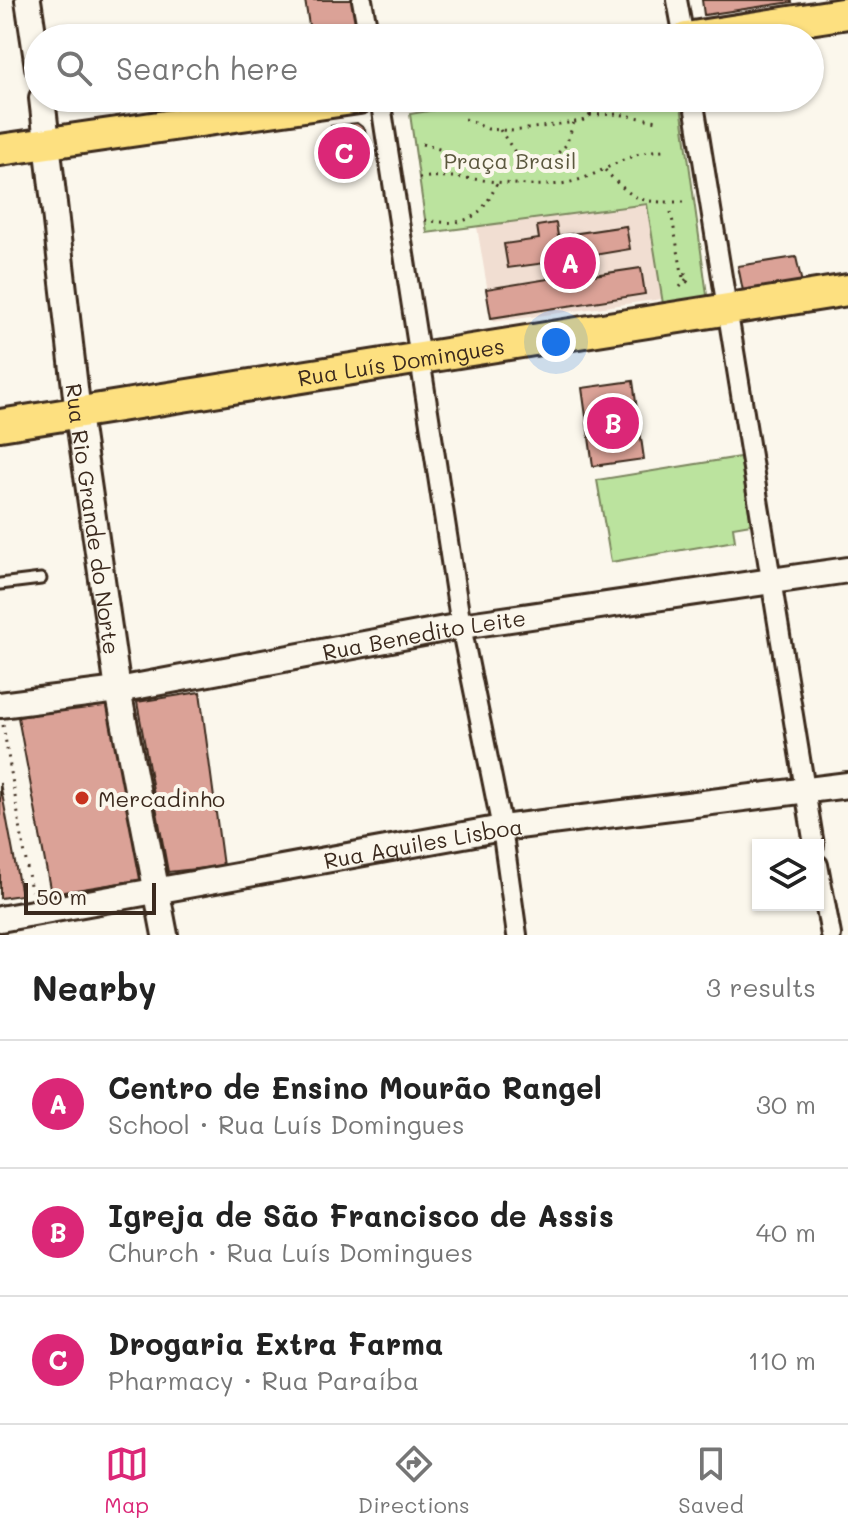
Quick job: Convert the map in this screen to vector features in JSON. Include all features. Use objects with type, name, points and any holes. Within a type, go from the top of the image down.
[{"type":"main road","points":[[776,24],[848,13]]},
{"type":"main road","points":[[0,150],[263,112]]},
{"type":"main road","name":"Rua Luís Domingues","points":[[0,425],[848,290]]},
{"type":"street","points":[[28,0],[32,24]]},
{"type":"street","points":[[362,0],[366,24]]},
{"type":"street","points":[[677,0],[682,24]]},
{"type":"street","name":"Rua Rio Grande do Norte","points":[[44,112],[78,414],[118,690],[165,935]]},
{"type":"street","points":[[382,112],[461,626],[502,828],[517,935]]},
{"type":"street","points":[[695,112],[813,839]]},
{"type":"street","name":"Rua Benedito Leite","points":[[1,715],[461,626],[848,570]]},
{"type":"street","name":"Rua Aquiles Lisboa","points":[[0,919],[502,828],[848,785]]},
{"type":"street","points":[[824,897],[831,935]]},
{"type":"lane","points":[[0,584],[41,579]]},
{"type":"path","points":[[465,119],[500,130],[574,122],[590,115],[618,114],[658,121]]},
{"type":"path","points":[[500,130],[519,158],[545,166],[566,145],[574,122]]},
{"type":"path","points":[[422,144],[447,151],[466,163],[476,177]]},
{"type":"path","points":[[419,178],[450,174],[497,183],[557,184],[585,180],[619,159],[641,151],[663,150]]},
{"type":"path","points":[[605,170],[620,186],[647,204],[687,202]]},
{"type":"path","points":[[425,220],[447,224],[465,220],[487,207],[497,183]]},
{"type":"path","points":[[671,212],[681,270],[691,285]]},
{"type":"path","points":[[680,287],[685,280]]},
{"type":"path","points":[[1,715],[35,915]]},
{"type":"shaded area","points":[[647,204],[662,299],[493,322],[477,227]]},
{"type":"green space","name":"Praça Brasil","points":[[682,112],[708,302],[664,310],[647,204],[427,233],[410,114]]},
{"type":"green space","points":[[740,457],[751,524],[733,527],[735,541],[611,562],[597,480]]},
{"type":"building","points":[[305,0],[354,0],[358,24],[309,24]]},
{"type":"building","points":[[702,0],[791,0],[792,2],[704,15]]},
{"type":"building","points":[[357,123],[365,129],[369,168],[336,172],[331,126]]},
{"type":"building","points":[[556,223],[558,236],[626,226],[630,249],[570,259],[573,278],[641,268],[645,294],[491,318],[486,289],[548,279],[545,263],[508,268],[504,244],[539,239],[537,226]]},
{"type":"building","points":[[796,257],[804,292],[745,301],[738,266]]},
{"type":"building","points":[[633,381],[644,459],[593,466],[582,388]]},
{"type":"building","name":"Mercadinho","points":[[200,692],[223,866],[168,872],[137,702]]},
{"type":"building","name":"Mercadinho","points":[[116,702],[145,879],[51,894],[18,717]]},
{"type":"building","points":[[0,783],[21,895],[0,898]]},
{"type":"place","name":"Drogaria Extra Farma","points":[[344,153]]},
{"type":"place","name":"Centro de Ensino Mourão Rangel","points":[[570,263]]},
{"type":"place","name":"Igreja de São Francisco de Assis","points":[[613,423]]},
{"type":"place","name":"Mercadinho","points":[[82,798]]}]
